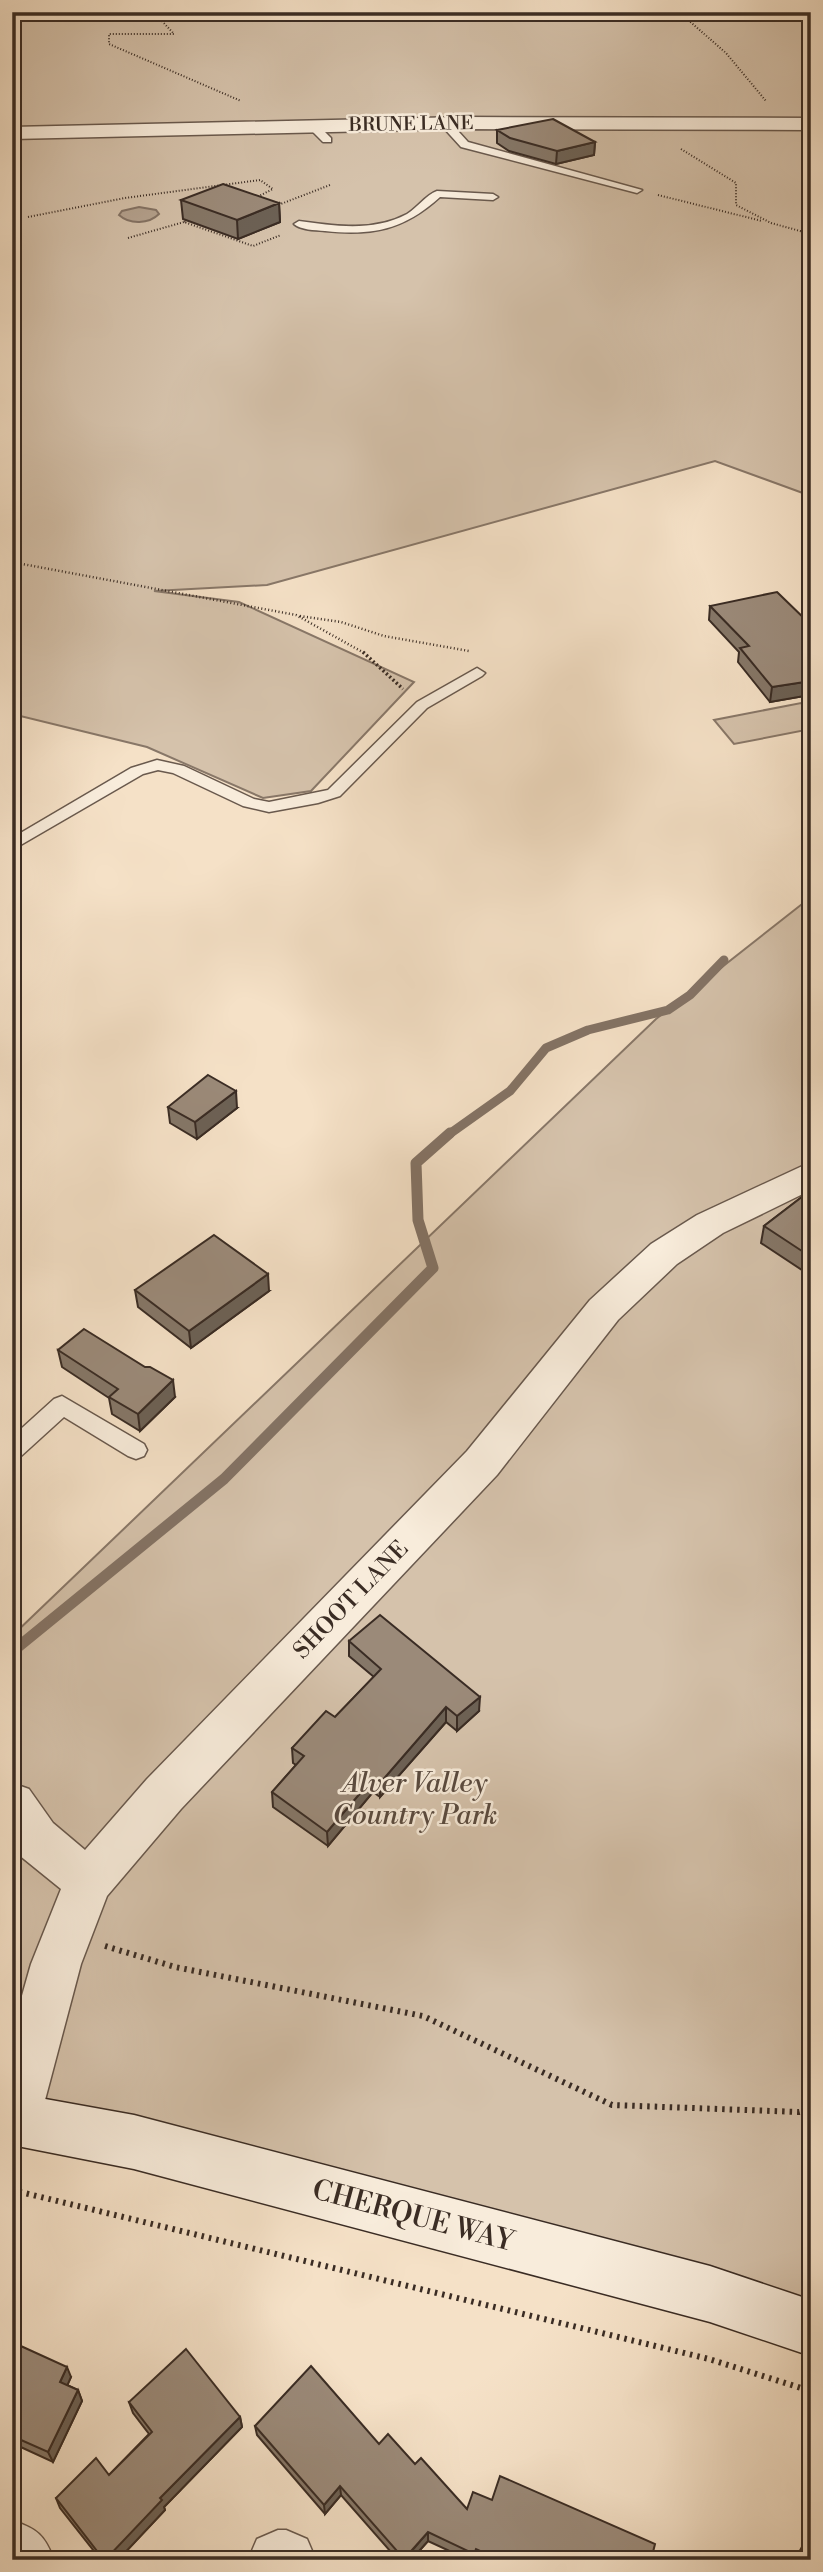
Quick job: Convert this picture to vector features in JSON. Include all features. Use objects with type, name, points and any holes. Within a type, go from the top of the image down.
[{"type":"street","name":"BRUNE LANE","points":[[12,133],[445,123],[811,124]]},
{"type":"street","name":"SHOOT LANE","points":[[13,2119],[56,1964],[88,1882],[164,1794],[482,1463],[604,1310],[664,1254],[699,1231],[811,1175]]},
{"type":"street","points":[[12,1804],[36,1839],[88,1882]]},
{"type":"street","name":"CHERQUE WAY","points":[[13,2119],[160,2149],[710,2294],[811,2328]]},
{"type":"street","points":[[12,2550],[24,2560]]},
{"type":"street","points":[[278,2560],[286,2560]]},
{"type":"lane","points":[[445,123],[465,145],[637,190]]},
{"type":"lane","points":[[306,126],[327,140]]},
{"type":"lane","points":[[303,224],[357,229],[376,227],[396,223],[412,215],[437,194],[493,197]]},
{"type":"lane","points":[[12,845],[137,771],[157,765],[178,769],[249,803],[269,807],[294,804],[334,793],[419,709],[437,695],[477,673]]},
{"type":"lane","points":[[12,1451],[62,1405],[136,1450]]},
{"type":"path","points":[[115,12],[160,20],[174,34],[109,34],[109,44],[306,126]]},
{"type":"path","points":[[679,12],[710,36],[746,71],[783,124]]},
{"type":"path","points":[[657,124],[675,146],[736,183],[736,205],[771,223]]},
{"type":"path","points":[[28,217],[125,198],[260,180],[273,189],[255,198]]},
{"type":"path","points":[[265,211],[330,185]]},
{"type":"path","points":[[637,190],[811,234]]},
{"type":"path","points":[[128,238],[186,221],[253,246],[303,224]]},
{"type":"path","points":[[17,563],[341,622],[384,636],[469,651],[485,660],[477,673]]},
{"type":"path","points":[[296,615],[367,655],[410,695],[419,709]]},
{"type":"path","points":[[68,1935],[176,1967],[423,2016],[612,2105],[799,2112],[811,2109]]},
{"type":"path","points":[[12,2190],[709,2359],[811,2390]]},
{"type":"green space","points":[[12,12],[811,12],[811,496],[715,461],[267,585],[154,591],[239,602],[414,682],[311,791],[263,798],[147,747],[12,714]]},
{"type":"green space","points":[[801,703],[811,714],[811,729],[734,744],[714,720]]},
{"type":"green space","name":"Alver Valley Country Park","points":[[811,897],[811,2299],[134,2142],[12,2123],[12,1636],[656,1019]]},
{"type":"shaded area","points":[[139,207],[156,210],[159,214],[150,220],[139,222],[119,215],[122,211]]},
{"type":"building","points":[[553,119],[595,142],[557,151],[510,138],[497,130]]},
{"type":"building","points":[[223,184],[279,203],[237,220],[181,200]]},
{"type":"building","points":[[777,592],[811,625],[811,681],[772,687],[740,648],[749,646],[710,606]]},
{"type":"building","points":[[208,1075],[236,1091],[195,1122],[168,1107]]},
{"type":"building","points":[[811,1190],[811,1257],[764,1226]]},
{"type":"building","points":[[214,1235],[268,1274],[189,1331],[135,1290]]},
{"type":"building","points":[[84,1329],[145,1367],[150,1367],[173,1380],[138,1414],[109,1397],[118,1389],[58,1350]]},
{"type":"building","points":[[380,1615],[480,1697],[457,1716],[446,1707],[380,1783],[373,1778],[327,1832],[272,1792],[304,1756],[292,1748],[326,1711],[335,1717],[381,1669],[349,1641]]},
{"type":"building","points":[[12,2342],[67,2367],[60,2382],[78,2390],[48,2452],[12,2436]]},
{"type":"building","points":[[186,2349],[240,2417],[160,2498],[162,2500],[104,2560],[56,2498],[96,2458],[109,2475],[152,2432],[129,2402]]},
{"type":"building","points":[[311,2366],[379,2444],[388,2434],[415,2464],[421,2458],[467,2509],[473,2492],[492,2500],[500,2476],[655,2544],[651,2560],[500,2560],[476,2549],[474,2554],[428,2532],[404,2559],[340,2486],[324,2505],[255,2426]]},
{"type":"building","points":[[803,2545],[811,2547],[811,2560],[801,2560]]},
{"type":"waterway","points":[[448,1135],[510,1091],[546,1048],[588,1030],[668,1010],[690,995],[724,960]]},
{"type":"waterway","points":[[18,1647],[224,1479],[433,1268],[418,1220],[416,1163],[450,1133]]}]
